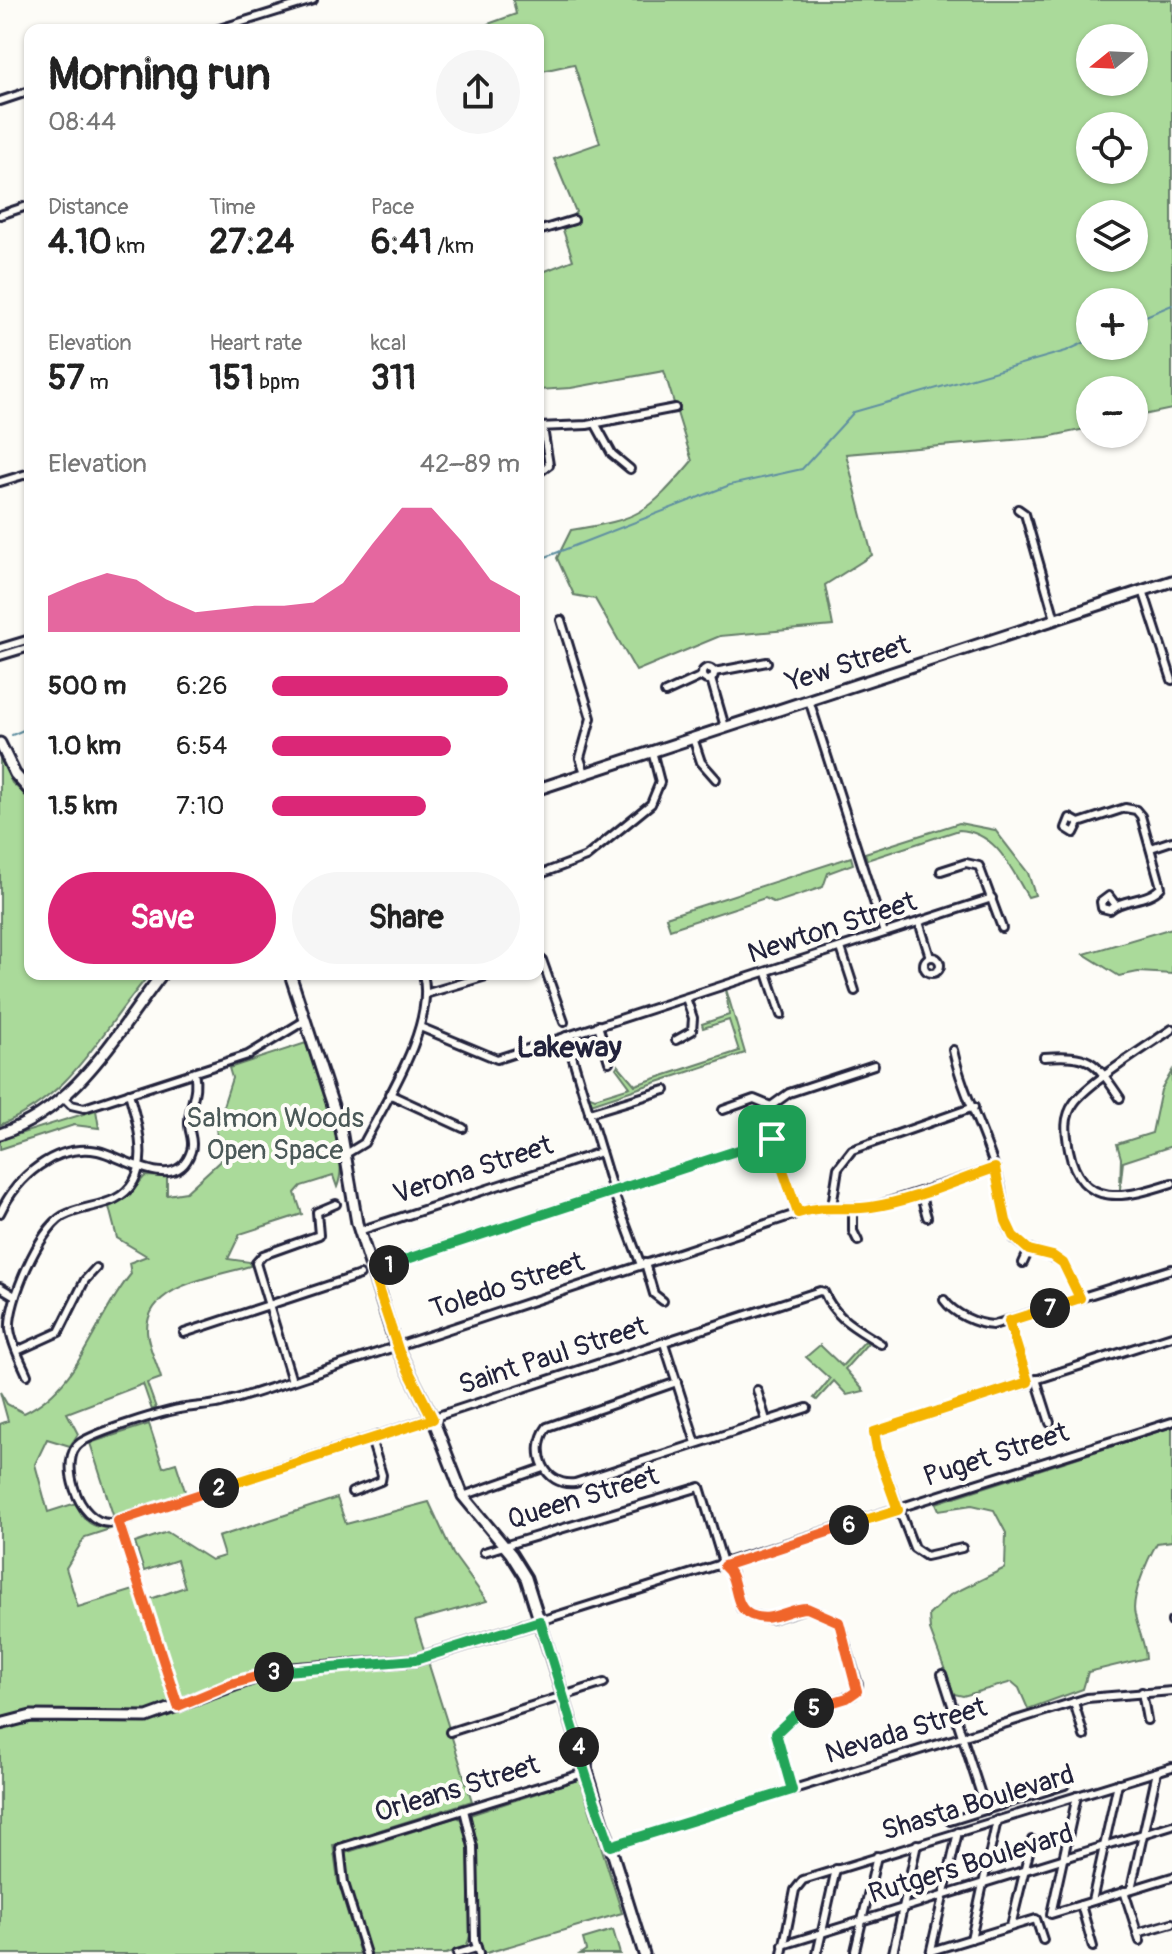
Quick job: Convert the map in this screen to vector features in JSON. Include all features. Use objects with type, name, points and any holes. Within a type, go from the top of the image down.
[{"type":"street","points":[[235,24],[313,0]]},
{"type":"street","points":[[0,101],[24,93]]},
{"type":"street","points":[[0,215],[24,207]]},
{"type":"street","points":[[544,229],[574,220]]},
{"type":"street","points":[[544,428],[595,423],[675,408]]},
{"type":"street","points":[[595,423],[612,454],[630,469]]},
{"type":"street","points":[[544,444],[549,465],[544,469]]},
{"type":"street","points":[[0,482],[24,475]]},
{"type":"street","points":[[1018,509],[1025,514],[1055,619]]},
{"type":"street","name":"Yew Street","points":[[544,787],[1172,581]]},
{"type":"street","points":[[1143,590],[1172,680]]},
{"type":"street","points":[[561,620],[591,718],[580,758],[585,773]]},
{"type":"street","points":[[0,648],[24,641]]},
{"type":"street","points":[[0,656],[24,649]]},
{"type":"street","points":[[665,693],[702,676],[767,662]]},
{"type":"street","points":[[702,676],[708,667],[725,727]]},
{"type":"street","points":[[809,700],[884,933]]},
{"type":"street","points":[[693,738],[701,762],[716,779]]},
{"type":"street","points":[[0,743],[15,774],[24,784]]},
{"type":"street","points":[[544,873],[586,857],[651,804],[660,782],[652,751]]},
{"type":"street","points":[[1079,823],[1133,809],[1141,816],[1161,887],[1155,894],[1115,904]]},
{"type":"street","points":[[1151,848],[1172,841]]},
{"type":"street","points":[[941,871],[973,863],[984,872],[1002,928]]},
{"type":"street","name":"Newton Street","points":[[420,1027],[490,1059],[767,973],[992,898]]},
{"type":"street","points":[[919,922],[930,957]]},
{"type":"street","points":[[841,948],[855,991]]},
{"type":"street","points":[[544,970],[564,1022]]},
{"type":"street","points":[[767,973],[781,1015]]},
{"type":"street","points":[[0,1134],[39,1115],[64,1098],[157,980]]},
{"type":"street","points":[[292,980],[346,1154],[359,1231],[396,1346],[433,1419],[463,1496],[525,1576],[580,1750],[578,1755],[587,1770],[644,1954]]},
{"type":"street","points":[[346,1154],[364,1143],[420,1027],[425,994],[424,980]]},
{"type":"street","points":[[425,994],[473,980]]},
{"type":"street","points":[[676,1040],[692,1031],[694,1024],[686,998]]},
{"type":"street","points":[[64,1098],[82,1108],[194,1073],[255,1052],[306,1020]]},
{"type":"street","points":[[598,1025],[609,1062]]},
{"type":"street","points":[[1172,1029],[1079,1097],[1069,1113],[1066,1130],[1071,1157],[1083,1182],[1107,1194],[1134,1195],[1172,1183]]},
{"type":"street","points":[[566,1036],[613,1191],[654,1294],[663,1301]]},
{"type":"street","points":[[953,1050],[961,1080],[995,1168],[1007,1227],[1029,1250],[1053,1256],[1063,1263],[1080,1298]]},
{"type":"street","points":[[1044,1057],[1084,1057],[1106,1077],[1120,1098]]},
{"type":"street","points":[[798,1213],[772,1139],[767,1117],[771,1106],[786,1094],[874,1065]]},
{"type":"street","points":[[0,1213],[10,1192],[24,1175],[41,1164],[84,1151],[104,1152],[139,1168],[169,1171],[188,1158],[193,1144],[189,1117],[197,1087],[194,1073]]},
{"type":"street","points":[[589,1113],[665,1090]]},
{"type":"street","points":[[27,1375],[10,1327],[15,1296],[54,1223],[71,1213],[123,1194],[139,1168],[140,1136],[129,1093]]},
{"type":"street","points":[[389,1094],[463,1128]]},
{"type":"street","points":[[723,1110],[754,1099],[771,1106]]},
{"type":"street","points":[[832,1206],[834,1181],[841,1162],[862,1144],[974,1107]]},
{"type":"street","points":[[372,1270],[772,1139]]},
{"type":"street","name":"Verona Street","points":[[359,1231],[601,1152]]},
{"type":"street","points":[[833,1156],[841,1162]]},
{"type":"street","name":"Toledo Street","points":[[118,1521],[97,1522],[84,1512],[69,1467],[73,1449],[87,1440],[196,1406],[220,1403],[292,1381],[798,1213],[832,1206],[853,1209],[882,1205],[995,1168]]},
{"type":"street","points":[[0,1186],[10,1192]]},
{"type":"street","points":[[920,1193],[927,1217]]},
{"type":"street","points":[[292,1381],[256,1268],[259,1258],[316,1237],[321,1232],[317,1212],[336,1204]]},
{"type":"street","points":[[853,1209],[853,1231],[858,1241]]},
{"type":"street","points":[[1023,1263],[1029,1250]]},
{"type":"street","points":[[17,1351],[59,1332],[85,1280],[96,1268]]},
{"type":"street","points":[[944,1300],[949,1307],[980,1323],[1009,1321],[1172,1269]]},
{"type":"street","points":[[184,1333],[360,1275]]},
{"type":"street","points":[[0,1287],[15,1296]]},
{"type":"street","name":"Saint Paul Street","points":[[118,1521],[820,1291],[824,1292],[832,1309],[840,1317],[881,1344]]},
{"type":"street","points":[[1009,1321],[1028,1382]]},
{"type":"street","points":[[962,1548],[937,1556],[920,1553],[910,1541],[878,1454],[874,1432],[1172,1336]]},
{"type":"street","points":[[664,1343],[696,1443]]},
{"type":"street","points":[[1036,1379],[1050,1423]]},
{"type":"street","points":[[677,1382],[547,1427],[539,1442],[543,1468],[557,1481],[575,1483],[807,1408]]},
{"type":"street","points":[[757,1390],[766,1420]]},
{"type":"street","name":"Puget Street","points":[[0,1724],[31,1716],[141,1718],[231,1684],[275,1672],[415,1660],[724,1566],[1172,1422]]},
{"type":"street","points":[[352,1492],[381,1481],[371,1439]]},
{"type":"street","points":[[463,1496],[543,1468]]},
{"type":"street","name":"Queen Street","points":[[484,1552],[696,1486],[700,1487],[724,1566]]},
{"type":"street","points":[[118,1521],[178,1706]]},
{"type":"street","points":[[724,1566],[731,1571],[741,1608],[750,1615],[771,1619],[807,1608],[833,1618],[839,1622],[850,1656],[858,1685],[853,1695],[800,1712],[776,1733],[792,1790]]},
{"type":"street","points":[[942,1674],[986,1810]]},
{"type":"street","points":[[450,1732],[604,1683]]},
{"type":"street","name":"Nevada Street","points":[[610,1846],[1074,1702],[1172,1691]]},
{"type":"street","points":[[1142,1692],[1147,1720]]},
{"type":"street","points":[[1074,1702],[1084,1736]]},
{"type":"street","name":"Shasta Boulevard","points":[[783,1945],[799,1883],[877,1856],[1172,1767]]},
{"type":"street","name":"Orleans Street","points":[[366,1954],[344,1883],[340,1848],[587,1770]]},
{"type":"street","points":[[1157,1772],[1128,1890],[1138,1937],[1172,1923]]},
{"type":"street","points":[[1092,1901],[1118,1783]]},
{"type":"street","points":[[950,1821],[1065,1785]]},
{"type":"street","points":[[1077,1796],[1051,1914],[1172,1876]]},
{"type":"street","points":[[457,1954],[478,1951],[473,1847],[464,1810]]},
{"type":"street","points":[[971,1939],[997,1820]]},
{"type":"street","name":"Rutgers Boulevard","points":[[783,1945],[1172,1825]]},
{"type":"street","points":[[930,1952],[958,1832]]},
{"type":"street","points":[[1011,1926],[1032,1840]]},
{"type":"street","points":[[893,1953],[917,1844]]},
{"type":"street","points":[[855,1951],[877,1856]]},
{"type":"street","points":[[817,1954],[836,1869]]},
{"type":"street","points":[[1081,1905],[1093,1947]]},
{"type":"street","points":[[930,1952],[1036,1919],[1043,1940]]},
{"type":"street","points":[[782,1954],[783,1945]]},
{"type":"green space","points":[[513,0],[1172,0],[1172,409],[1148,414],[1148,376],[1076,376],[1076,431],[1047,437],[846,454],[872,555],[825,585],[833,626],[720,636],[636,671],[595,599],[574,595],[557,558],[571,530],[613,522],[640,511],[664,493],[692,461],[664,371],[571,388],[544,390],[544,272],[573,260],[562,227],[576,212],[554,159],[600,143],[574,64],[544,71],[544,24],[488,24],[516,14]]},
{"type":"green space","points":[[0,758],[12,783],[24,794],[24,980],[145,980],[68,1078],[49,1096],[0,1125]]},
{"type":"green space","points":[[959,823],[995,830],[1028,873],[1035,895],[1028,897],[1001,854],[983,837],[972,832],[959,830],[867,860],[865,853]]},
{"type":"green space","points":[[851,857],[853,864],[828,873],[823,887],[775,903],[765,898],[670,929],[666,917]]},
{"type":"green space","points":[[1172,928],[1172,974],[1138,972],[1119,976],[1084,954]]},
{"type":"green space","points":[[726,989],[745,1053],[591,1104],[588,1095],[595,1098],[630,1087],[616,1068],[618,1065],[635,1085],[739,1051],[729,1020],[703,1028],[702,1024],[729,1015]]},
{"type":"green space","name":"Salmon Woods Open Space","points":[[306,1043],[337,1136],[340,1172],[337,1187],[333,1176],[301,1186],[295,1193],[302,1214],[240,1234],[228,1259],[250,1262],[250,1266],[185,1285],[158,1302],[150,1314],[147,1330],[161,1378],[147,1383],[156,1408],[152,1410],[143,1384],[67,1413],[78,1434],[70,1446],[47,1439],[35,1464],[48,1512],[76,1503],[90,1523],[113,1528],[85,1537],[66,1568],[78,1607],[134,1590],[139,1603],[185,1587],[177,1560],[144,1571],[135,1543],[167,1532],[211,1560],[224,1556],[218,1537],[337,1498],[346,1524],[429,1502],[453,1554],[487,1601],[415,1621],[425,1653],[416,1656],[269,1669],[144,1713],[28,1712],[0,1720],[0,1424],[8,1421],[0,1392],[7,1404],[24,1413],[60,1386],[73,1369],[131,1274],[129,1263],[147,1256],[117,1238],[109,1207],[126,1198],[145,1176],[167,1177],[167,1195],[186,1192],[220,1161],[216,1128],[232,1078],[229,1068]]},
{"type":"green space","points":[[1172,1071],[1172,1146],[1123,1162],[1120,1189],[1121,1158],[1117,1144],[1152,1133],[1161,1090]]},
{"type":"green space","points":[[96,1110],[99,1128],[74,1125],[0,1149],[0,1140]]},
{"type":"green space","points":[[865,1341],[868,1343],[845,1369],[864,1391],[847,1395],[834,1381],[817,1400],[814,1398],[830,1379],[806,1357],[820,1345],[842,1366]]},
{"type":"green space","points":[[149,1424],[163,1467],[176,1463],[186,1494],[114,1518],[90,1443]]},
{"type":"green space","points":[[1172,1427],[1172,1541],[1157,1543],[1135,1599],[1135,1615],[1146,1658],[1088,1672],[1083,1689],[1028,1709],[1019,1688],[1012,1682],[963,1696],[954,1694],[930,1630],[929,1615],[950,1595],[1005,1568],[1006,1533],[994,1510],[972,1505],[939,1510],[936,1503]]},
{"type":"green space","points":[[428,1662],[472,1801],[333,1845],[338,1881],[360,1954],[0,1954],[0,1728],[44,1720],[141,1722],[236,1686],[273,1676]]},
{"type":"green space","points":[[580,1779],[622,1913],[483,1954],[478,1942],[476,1839],[470,1815]]},
{"type":"green space","points":[[457,1817],[463,1820],[468,1837],[470,1936],[466,1947],[446,1954],[370,1954],[349,1886],[345,1853]]},
{"type":"green space","points":[[613,1930],[620,1954],[580,1954],[586,1950],[583,1939]]},
{"type":"waterway","points":[[1148,315],[1172,305]]},
{"type":"waterway","points":[[544,558],[730,485],[802,469],[854,412],[1076,346]]},
{"type":"waterway","points":[[23,699],[24,705]]},
{"type":"waterway","points":[[12,735],[24,730]]},
{"type":"district","name":"Lakeway","points":[[569,1047]]},
{"type":"route","points":[[772,1139],[798,1213],[821,1207],[853,1209],[882,1205],[995,1168],[1009,1231],[1025,1248],[1053,1256],[1063,1263],[1080,1298],[1009,1321],[1028,1382],[874,1432],[878,1454],[892,1486],[898,1510],[724,1566],[731,1571],[741,1608],[750,1615],[771,1619],[798,1608],[807,1608],[833,1618],[839,1622],[850,1656],[857,1691],[847,1698],[800,1712],[776,1733],[792,1790],[610,1846],[587,1770],[581,1766],[580,1750],[540,1621],[421,1659],[275,1672],[231,1684],[178,1706],[118,1521],[433,1419],[399,1352],[372,1270],[772,1139]]}]
